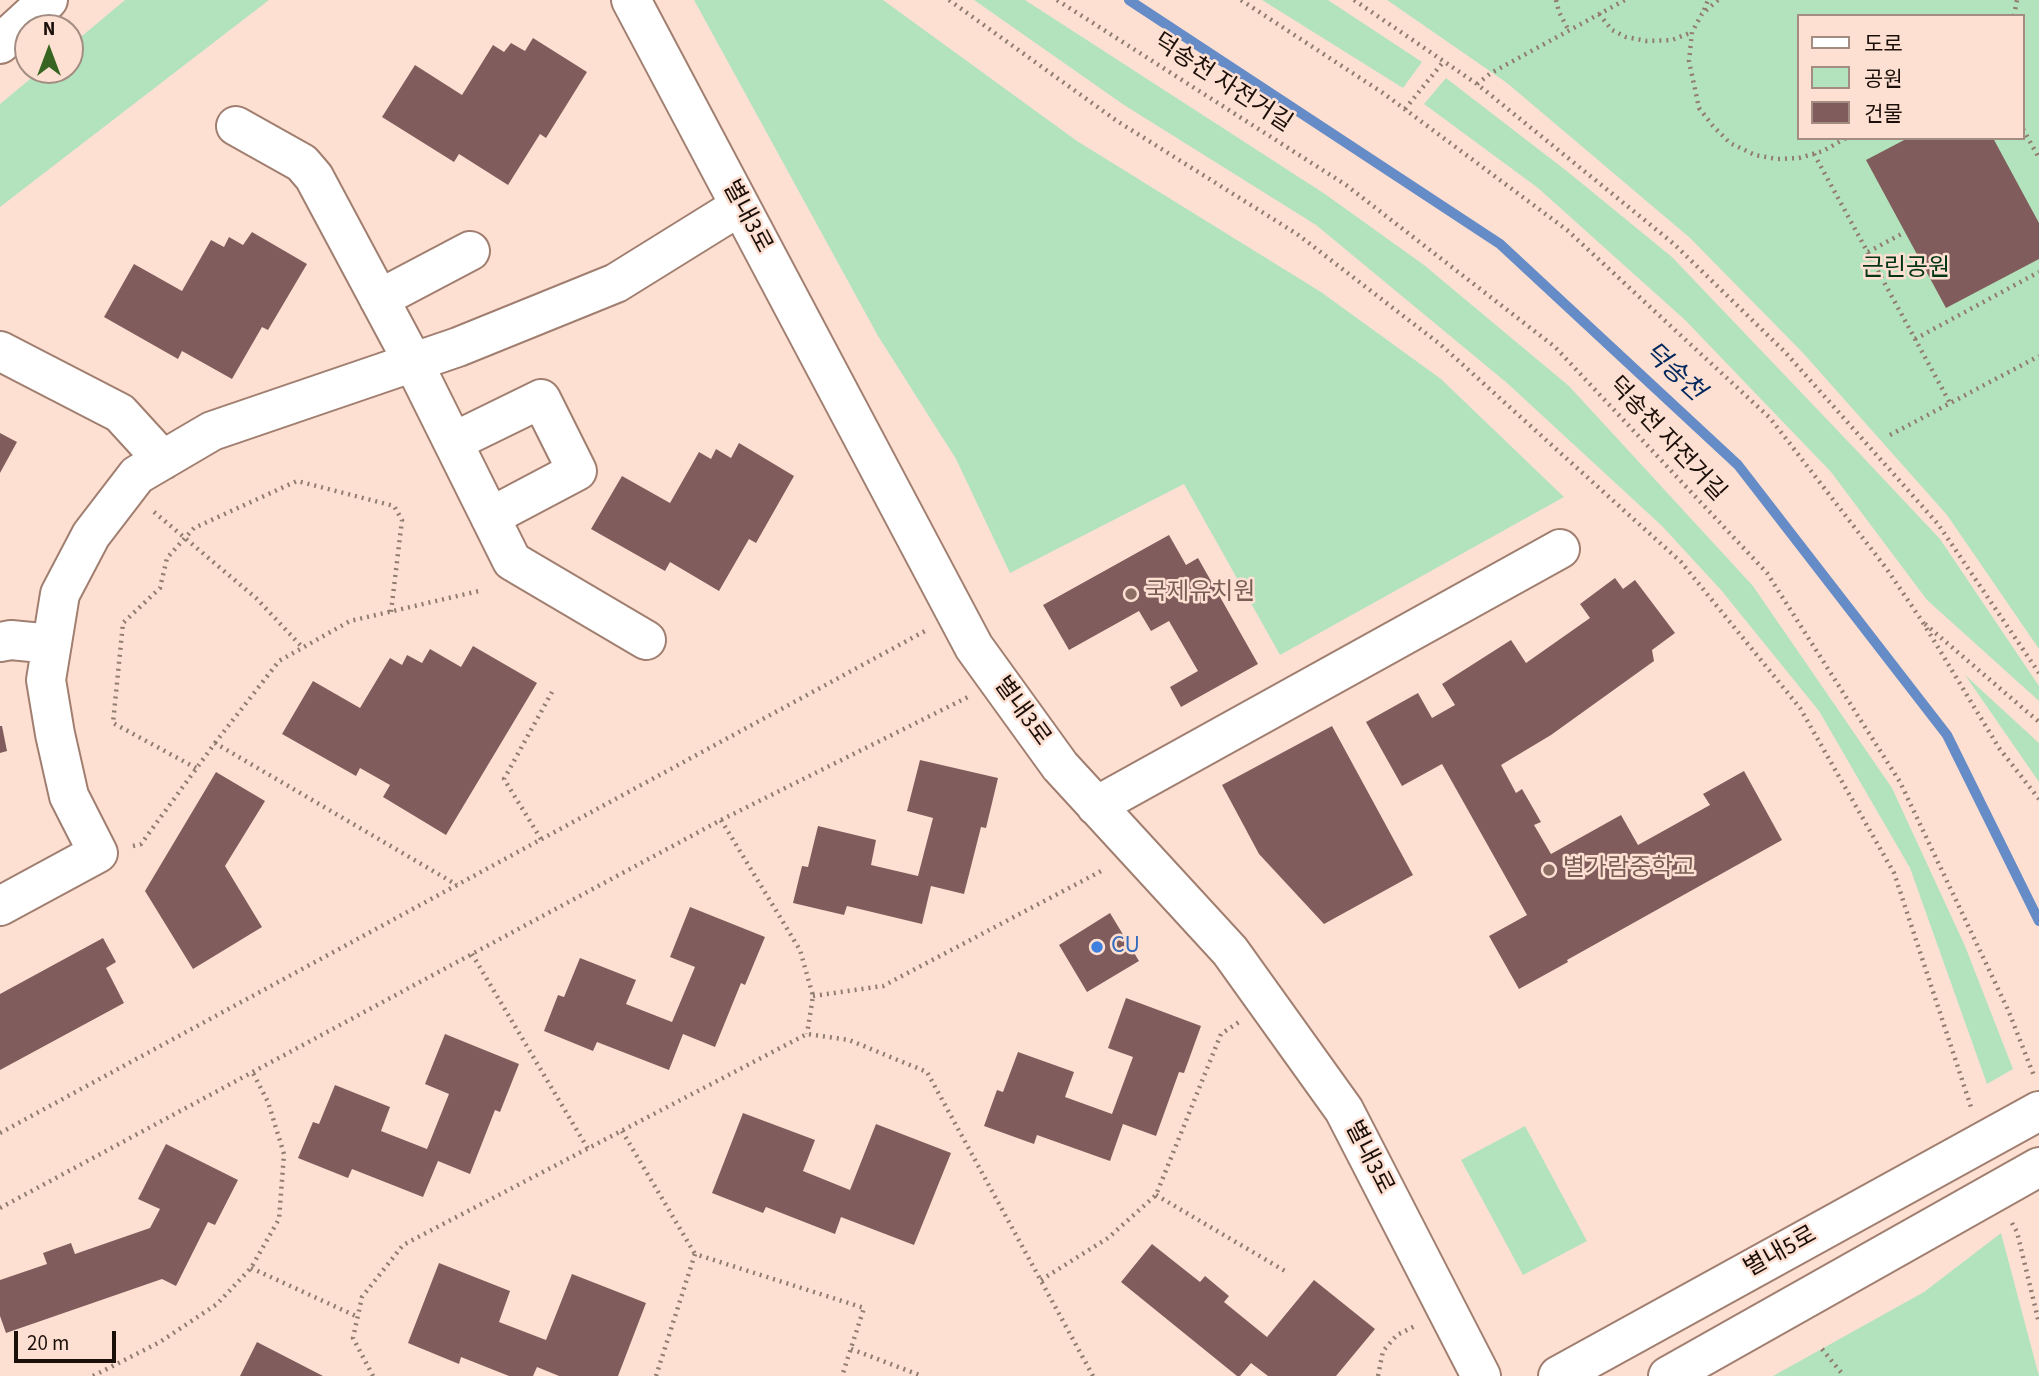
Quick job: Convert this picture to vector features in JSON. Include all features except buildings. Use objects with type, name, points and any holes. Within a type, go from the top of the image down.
[{"type":"main road","points":[[0,44],[48,0]]},
{"type":"main road","name":"별내3로","points":[[631,0],[974,647],[1060,766],[1230,951],[1344,1110],[1481,1376]]},
{"type":"main road","points":[[236,126],[302,163],[314,177],[413,362],[512,561],[646,640]]},
{"type":"main road","points":[[0,906],[98,853],[69,796],[46,680],[60,594],[91,535],[137,475],[212,431],[458,347],[616,283],[740,206]]},
{"type":"main road","points":[[379,299],[470,251]]},
{"type":"main road","points":[[0,351],[120,413],[163,460]]},
{"type":"main road","points":[[453,442],[541,398],[577,471],[490,517]]},
{"type":"main road","points":[[1096,806],[1560,549]]},
{"type":"main road","points":[[0,642],[11,640],[52,643]]},
{"type":"main road","name":"별내5로","points":[[1558,1376],[1990,1139],[2036,1094]]},
{"type":"main road","points":[[1668,1376],[2019,1178]]},
{"type":"path","points":[[949,0],[1117,121],[1297,233],[1441,345],[1681,562],[1800,708],[1894,873],[1970,1100],[1990,1139]]},
{"type":"path","name":"덕송천 자전거길","points":[[1057,0],[1346,185],[1555,347],[1767,573],[1900,782],[2009,1012],[2036,1094]]},
{"type":"path","points":[[1241,0],[1405,109],[1567,230],[1770,418],[1886,568],[2000,748],[2039,799]]},
{"type":"path","points":[[1354,0],[1477,84],[1674,244],[1785,352],[1938,524],[2039,673]]},
{"type":"path","points":[[1556,0],[1569,30]]},
{"type":"path","points":[[1477,84],[1491,73],[1625,0]]},
{"type":"path","points":[[1708,0],[1692,32],[1689,61],[1699,108],[1713,126],[1730,143],[1755,155],[1777,159],[1799,158],[1823,151],[1842,140]]},
{"type":"path","points":[[1702,14],[1718,0]]},
{"type":"path","points":[[1599,14],[1612,30],[1626,37],[1647,41],[1672,40],[1692,32]]},
{"type":"path","points":[[1405,109],[1444,61]]},
{"type":"path","points":[[2025,133],[2039,158]]},
{"type":"path","points":[[1814,153],[1950,403]]},
{"type":"path","points":[[1868,252],[1905,232]]},
{"type":"path","points":[[1915,339],[2039,272]]},
{"type":"path","points":[[1890,435],[2039,356]]},
{"type":"path","points":[[196,768],[113,723],[123,622],[160,588],[167,558],[194,528],[297,481],[394,506],[402,520],[391,612]]},
{"type":"path","points":[[126,490],[186,537],[256,598],[303,648]]},
{"type":"path","points":[[98,853],[141,844],[279,661],[350,621],[479,591]]},
{"type":"path","points":[[0,1133],[957,614]]},
{"type":"path","points":[[1922,621],[2039,722]]},
{"type":"path","points":[[0,1208],[721,820],[999,681]]},
{"type":"path","points":[[541,839],[504,779],[552,692]]},
{"type":"path","points":[[215,743],[457,885]]},
{"type":"path","points":[[721,820],[800,950],[813,996],[807,1034]]},
{"type":"path","points":[[813,996],[883,986],[1138,850]]},
{"type":"path","points":[[472,954],[588,1149]]},
{"type":"path","points":[[1041,1280],[1108,1238],[1156,1195],[1221,1034],[1268,1003]]},
{"type":"path","points":[[373,1376],[354,1338],[362,1297],[403,1245],[807,1034],[849,1041],[927,1072],[1093,1376]]},
{"type":"path","points":[[93,1376],[160,1342],[217,1304],[251,1268],[279,1219],[284,1154],[268,1102],[253,1072]]},
{"type":"path","points":[[622,1131],[695,1254],[864,1308],[842,1376]]},
{"type":"path","points":[[2019,1178],[2017,1232],[2039,1323]]},
{"type":"path","points":[[1156,1195],[1285,1271]]},
{"type":"path","points":[[656,1376],[695,1254]]},
{"type":"path","points":[[251,1268],[358,1317]]},
{"type":"path","points":[[1378,1376],[1383,1351],[1397,1335],[1445,1309]]},
{"type":"path","points":[[851,1349],[922,1376]]},
{"type":"path","points":[[1822,1349],[1843,1376]]},
{"type":"green space","points":[[125,0],[269,0],[0,207],[0,104],[24,84],[84,84],[84,34]]},
{"type":"green space","points":[[694,0],[883,0],[1077,141],[1321,292],[1441,379],[1564,497],[1280,655],[1184,484],[1010,573],[956,459],[878,336]]},
{"type":"green space","points":[[974,0],[1025,0],[1325,194],[1424,265],[1569,386],[1753,586],[1892,788],[1965,946],[2013,1069],[1987,1084],[1910,868],[1819,711],[1721,590],[1662,526],[1507,383],[1316,225],[1124,105]]},
{"type":"green space","points":[[1262,0],[1328,0],[1422,62],[1403,88]]},
{"type":"green space","name":"근린공원","points":[[1387,0],[2039,0],[2039,649],[1947,515],[1803,353],[1690,238],[1507,83]]},
{"type":"green space","points":[[1446,78],[1672,257],[1860,454],[1940,539],[2039,686],[2039,701],[1927,600],[1831,472],[1685,320],[1538,188],[1424,104]]},
{"type":"green space","points":[[1965,675],[2039,743],[2039,782]]},
{"type":"green space","points":[[1525,1126],[1587,1241],[1523,1275],[1461,1160]]},
{"type":"green space","points":[[2001,1233],[2039,1376],[1773,1376],[1924,1292]]},
{"type":"waterway","name":"덕송천","points":[[1129,0],[1500,244],[1738,465],[1947,735],[2039,921]]},
{"type":"place","name":"국제유치원","points":[[1131,594]]},
{"type":"place","name":"별가람중학교","points":[[1549,870]]},
{"type":"place","name":"CU","points":[[1097,947]]}]
